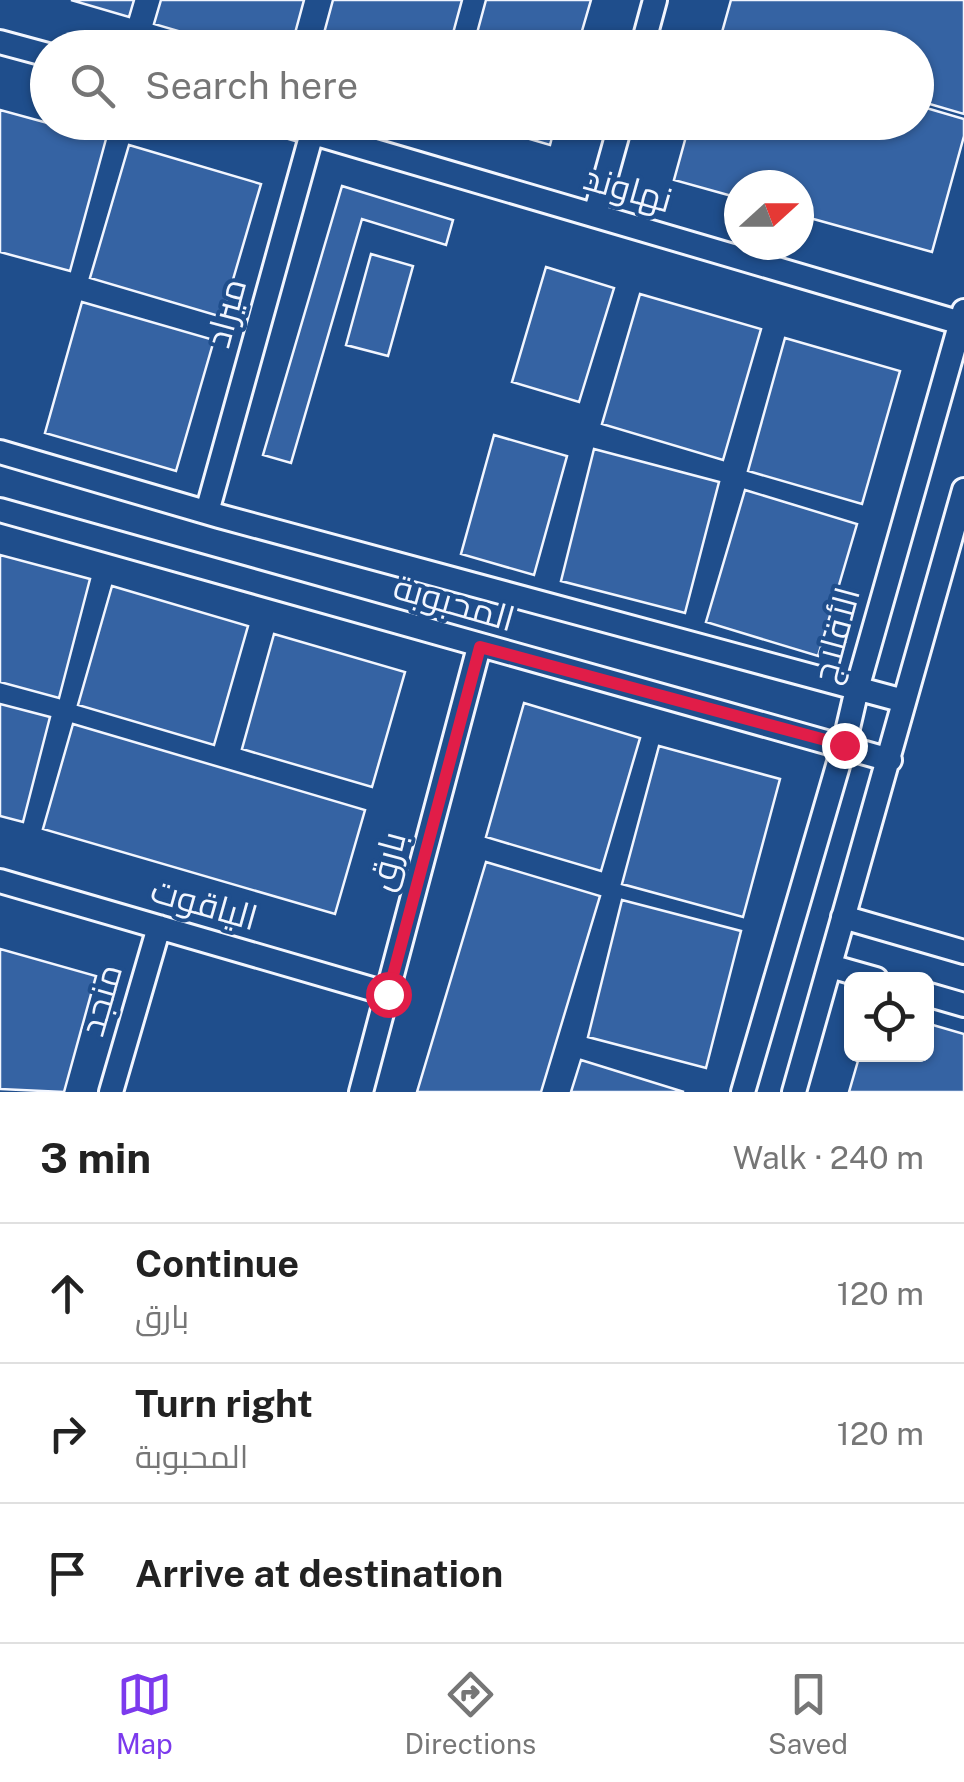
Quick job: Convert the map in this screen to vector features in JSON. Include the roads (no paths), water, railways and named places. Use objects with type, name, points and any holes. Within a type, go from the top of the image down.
[{"type":"street","points":[[647,30],[655,0]]},
{"type":"street","points":[[0,42],[30,51]]},
{"type":"street","name":"ميراد","points":[[207,512],[310,140]]},
{"type":"street","name":"نهاوند","points":[[336,140],[962,317]]},
{"type":"street","points":[[595,216],[616,140]]},
{"type":"street","name":"الأفلاج","points":[[743,1092],[962,317]]},
{"type":"street","points":[[0,452],[904,701]]},
{"type":"street","points":[[794,1092],[964,490]]},
{"type":"street","name":"المحبوبة","points":[[0,510],[890,760]]},
{"type":"street","points":[[940,577],[964,585]]},
{"type":"street","name":"بارق","points":[[361,1092],[480,647]]},
{"type":"street","name":"الياقوت","points":[[0,882],[388,994]]},
{"type":"street","points":[[843,917],[964,952]]},
{"type":"street","name":"منجد","points":[[111,1092],[158,928]]},
{"type":"street","points":[[830,966],[850,972]]},
{"type":"street","points":[[934,996],[964,1005]]}]
